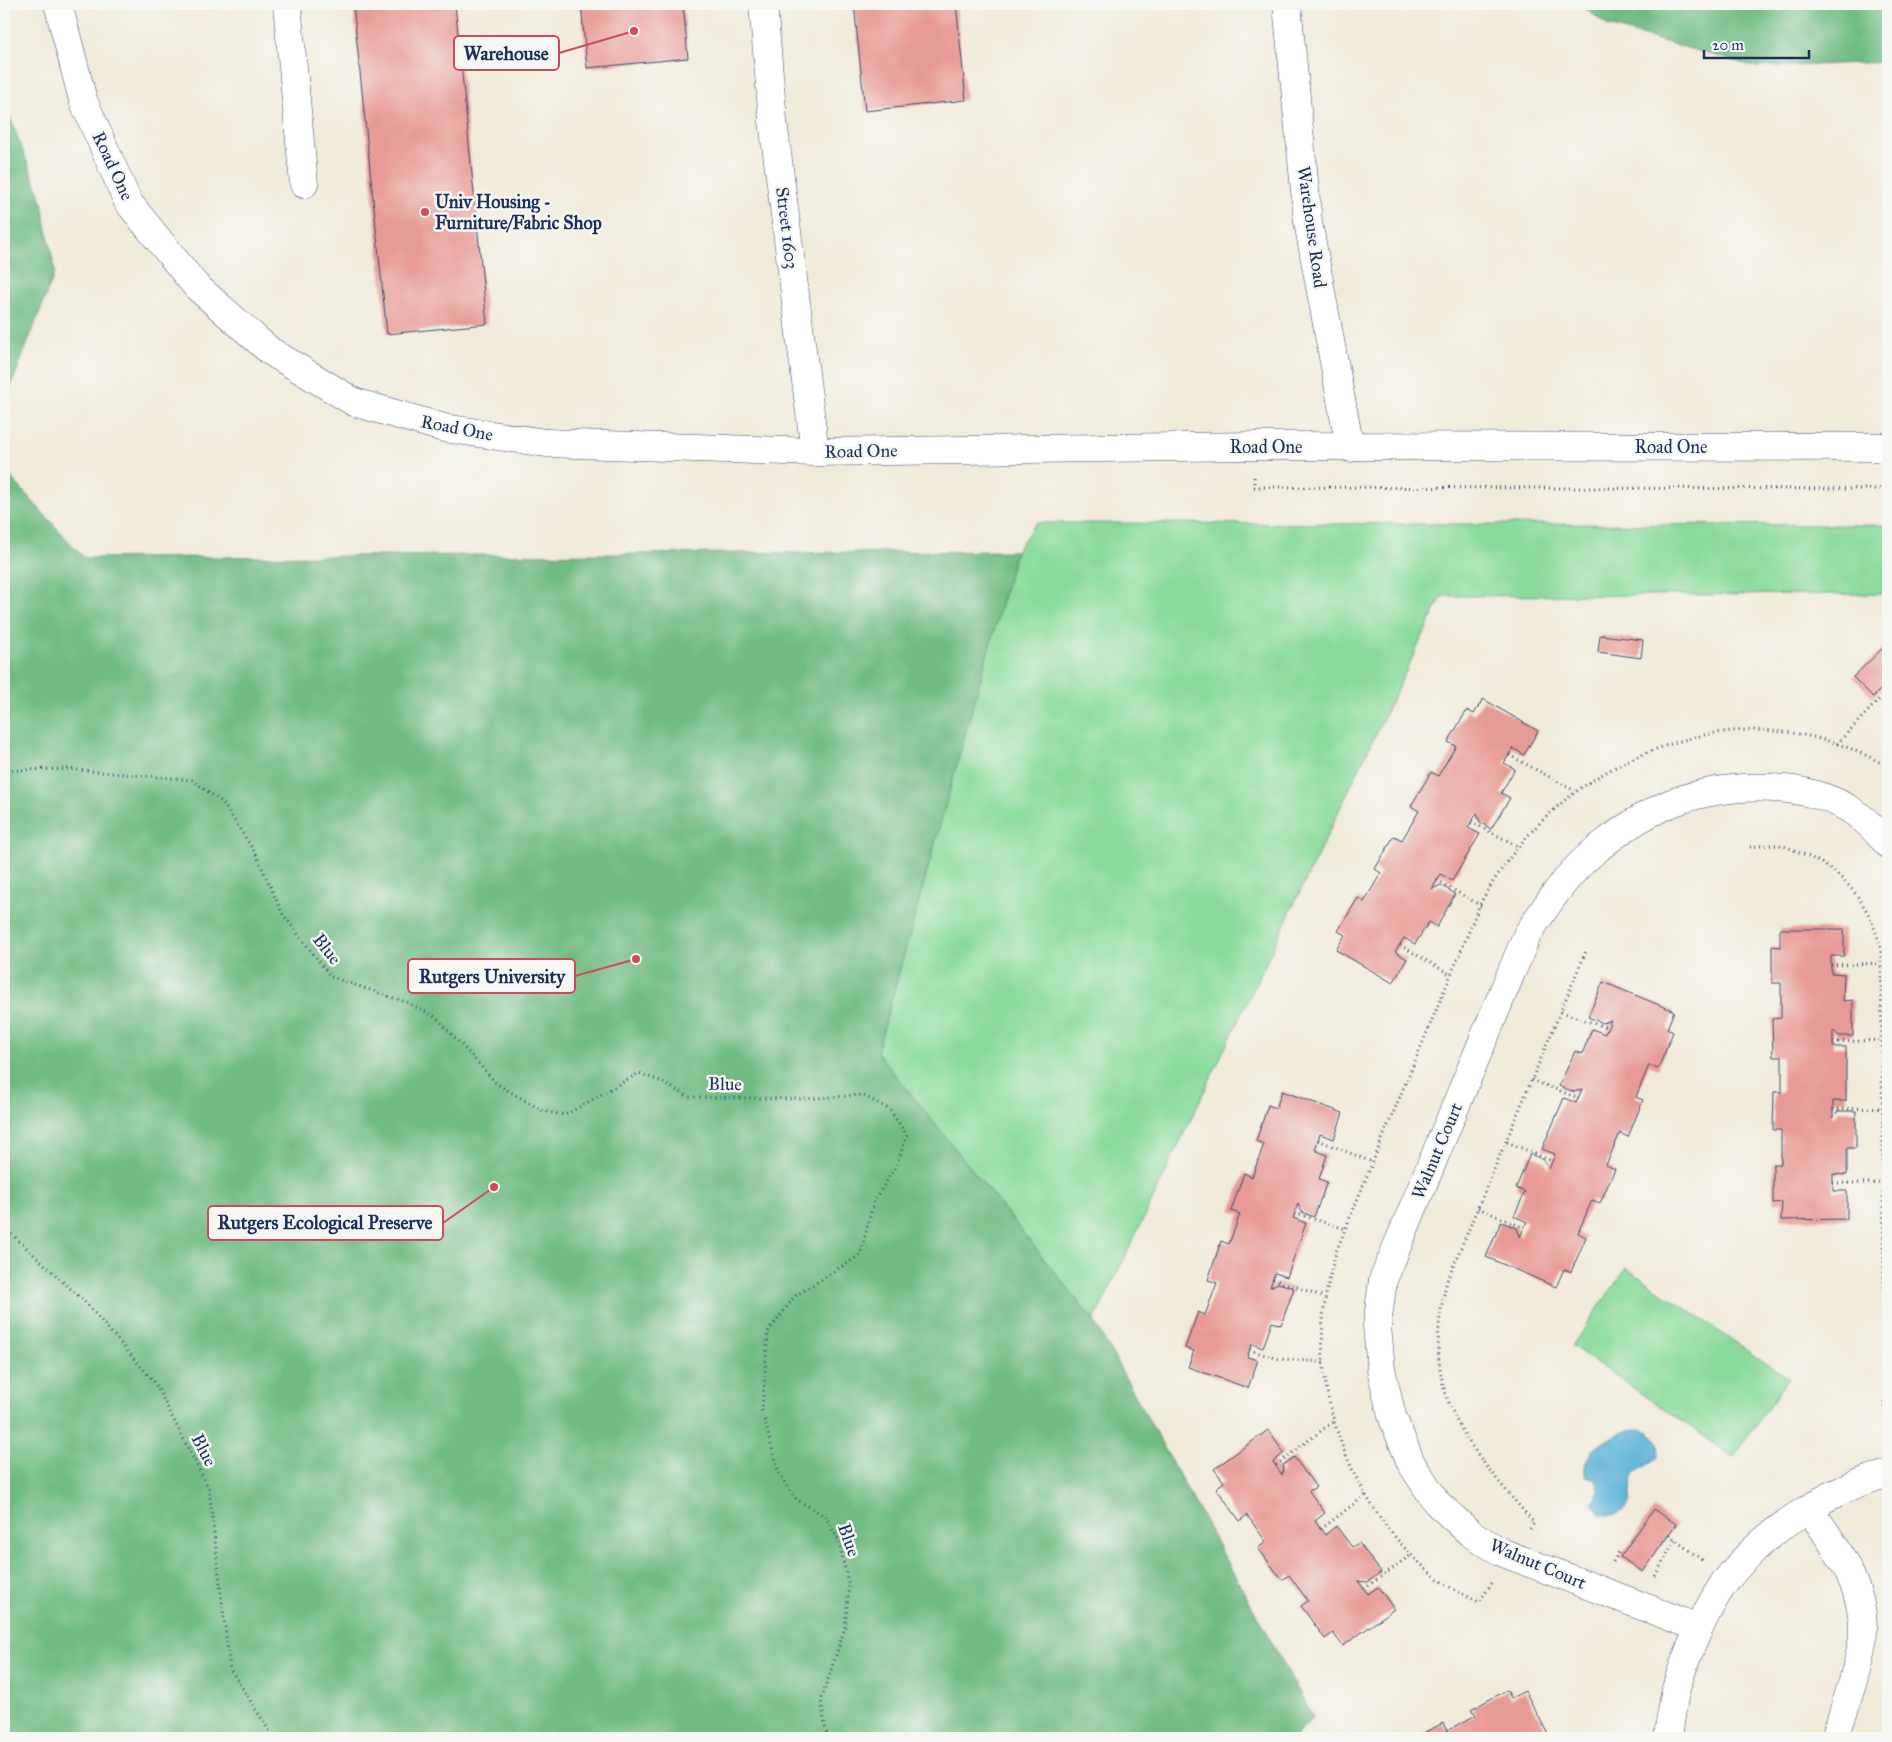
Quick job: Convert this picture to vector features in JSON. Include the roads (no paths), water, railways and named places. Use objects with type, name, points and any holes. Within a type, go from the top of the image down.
[{"type":"street","name":"Road One","points":[[58,4],[83,100],[128,202],[196,286],[270,351],[354,402],[444,428],[546,442],[815,452],[1254,446],[1350,448],[1888,447]]},
{"type":"street","points":[[287,4],[304,184]]},
{"type":"street","name":"Street 1603","points":[[763,4],[773,121],[815,452]]},
{"type":"street","name":"Warehouse Road","points":[[1287,4],[1308,222],[1350,448]]},
{"type":"street","name":"Walnut Court","points":[[1699,1628],[1512,1557],[1470,1533],[1436,1503],[1411,1463],[1392,1416],[1381,1369],[1377,1326],[1383,1280],[1527,935],[1557,889],[1590,856],[1623,829],[1653,812],[1700,795],[1739,789],[1784,788],[1823,797],[1857,814],[1888,844]]},
{"type":"street","points":[[1668,1738],[1675,1691],[1699,1628],[1727,1579],[1779,1528],[1840,1490],[1871,1478],[1888,1474]]},
{"type":"street","points":[[1809,1509],[1843,1560],[1855,1586],[1862,1617],[1861,1649],[1835,1738]]},
{"type":"water","points":[[1637,1429],[1648,1432],[1655,1437],[1659,1451],[1658,1457],[1639,1470],[1634,1476],[1630,1501],[1624,1509],[1616,1514],[1600,1514],[1592,1503],[1599,1487],[1597,1481],[1594,1478],[1586,1477],[1585,1468],[1588,1459],[1593,1451],[1610,1438]]},
{"type":"place","name":"Warehouse","points":[[634,31]]},
{"type":"place","name":"Univ Housing - Furniture/Fabric Shop","points":[[425,212]]},
{"type":"place","name":"Rutgers University","points":[[636,959]]},
{"type":"place","name":"Rutgers Ecological Preserve","points":[[494,1187]]}]
